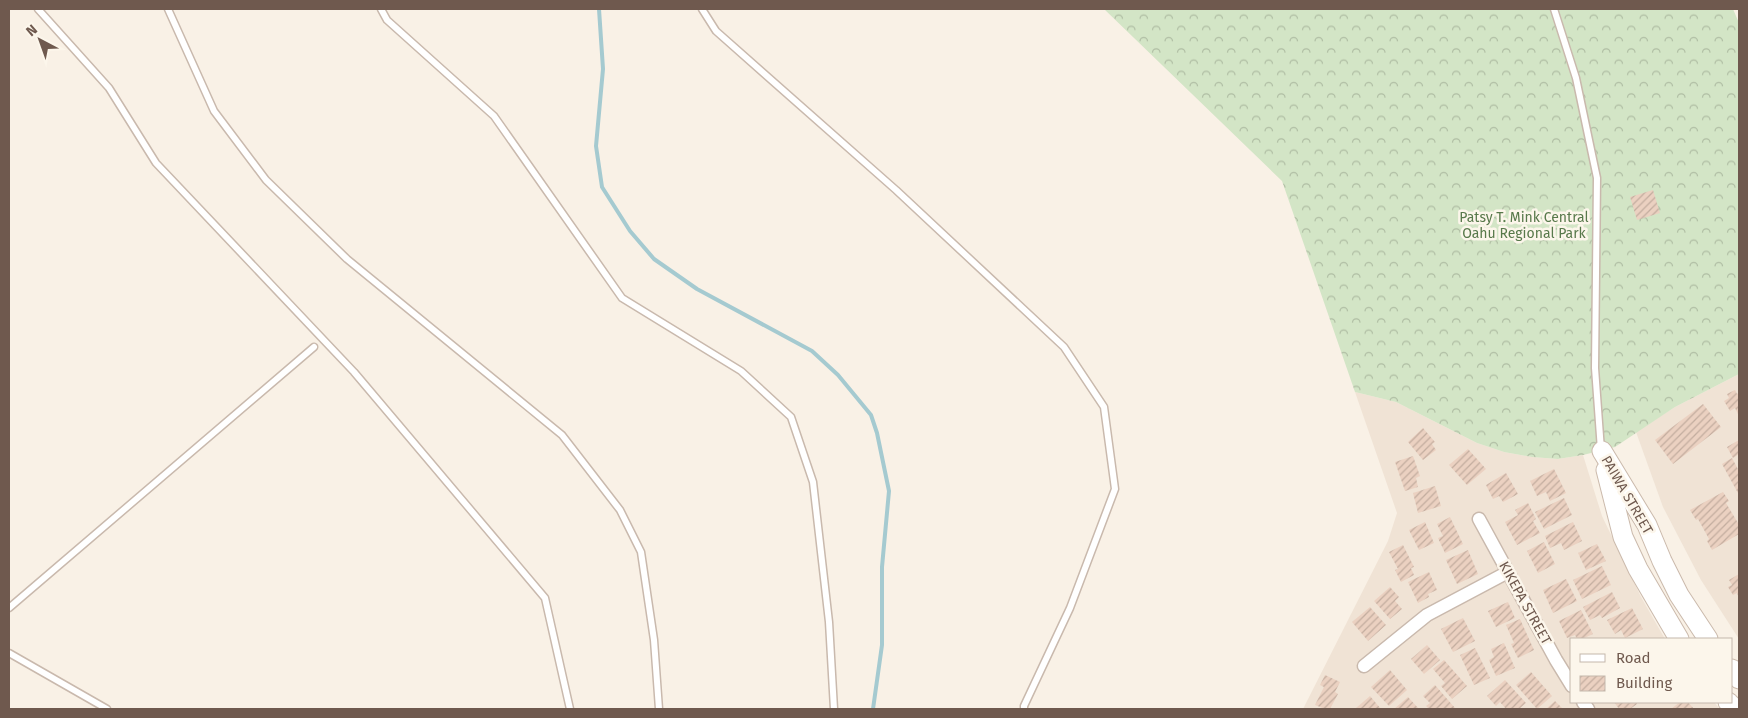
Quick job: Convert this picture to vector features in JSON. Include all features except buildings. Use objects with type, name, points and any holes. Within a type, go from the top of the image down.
[{"type":"street","name":"PAIWA STREET","points":[[1602,451],[1623,537],[1638,569],[1679,638]]},
{"type":"street","name":"PAIWA STREET","points":[[1602,451],[1647,525],[1662,561],[1680,595],[1707,638]]},
{"type":"street","name":"KIKEPA STREET","points":[[1479,519],[1570,682]]},
{"type":"street","points":[[1364,666],[1427,615],[1508,572]]},
{"type":"lane","points":[[38,9],[109,88],[156,163],[354,372],[545,598],[570,709]]},
{"type":"lane","points":[[168,9],[214,111],[266,180],[347,260],[562,435],[620,510],[641,552],[654,640],[659,709]]},
{"type":"lane","points":[[381,9],[387,20],[494,116],[622,298],[741,371],[791,417],[813,482],[829,622],[834,709]]},
{"type":"lane","points":[[702,9],[716,31],[896,190],[1064,347],[1104,407],[1115,489],[1070,608],[1024,709]]},
{"type":"lane","points":[[1554,9],[1576,78],[1598,178],[1595,368],[1602,451]]},
{"type":"lane","points":[[9,608],[314,347]]},
{"type":"lane","points":[[9,653],[107,709]]},
{"type":"shaded area","points":[[1739,374],[1739,639],[1701,580],[1663,507],[1636,432],[1675,407]]},
{"type":"shaded area","points":[[1355,392],[1396,402],[1477,443],[1504,452],[1558,459],[1583,455],[1602,516],[1641,597],[1664,638],[1570,638],[1570,703],[1715,703],[1720,709],[1303,709],[1388,541],[1397,513]]},
{"type":"green space","name":"Patsy T. Mink Central Oahu Regional Park","points":[[1104,9],[1733,9],[1739,23],[1739,374],[1675,407],[1615,447],[1558,459],[1504,452],[1477,443],[1396,402],[1355,392],[1282,181]]},
{"type":"waterway","points":[[599,9],[603,69],[596,146],[602,187],[630,231],[654,259],[697,289],[812,351],[838,375],[871,415],[877,433],[889,491],[882,567],[882,645],[873,709]]}]
